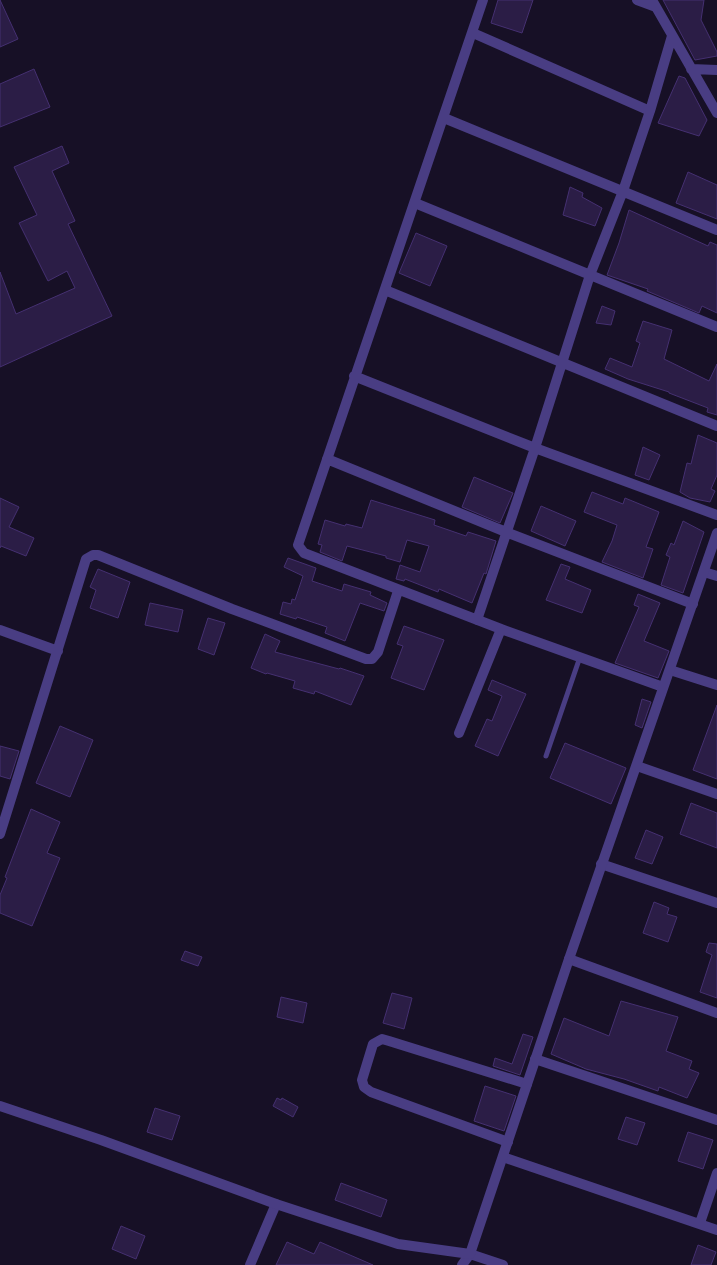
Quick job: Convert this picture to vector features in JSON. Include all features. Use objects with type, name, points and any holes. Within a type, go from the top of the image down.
[{"type":"street","points":[[483,0],[415,203],[298,540],[300,550],[304,553],[398,591],[663,687]]},
{"type":"street","points":[[637,0],[654,3],[717,113]]},
{"type":"street","points":[[473,33],[650,111]]},
{"type":"street","points":[[476,620],[535,448],[590,275],[623,191],[650,111],[672,36]]},
{"type":"street","points":[[691,69],[717,70]]},
{"type":"street","points":[[444,118],[717,230]]},
{"type":"street","points":[[415,203],[717,328]]},
{"type":"street","points":[[385,290],[717,426]]},
{"type":"street","points":[[354,376],[535,448],[717,515]]},
{"type":"street","points":[[327,459],[506,532],[693,604]]},
{"type":"street","points":[[462,1265],[470,1254],[601,864],[637,766],[717,533]]},
{"type":"street","points":[[0,834],[86,559],[93,555],[366,659],[372,659],[378,652],[398,591]]},
{"type":"street","points":[[704,572],[717,576]]},
{"type":"street","points":[[459,733],[501,629]]},
{"type":"street","points":[[0,630],[58,651]]},
{"type":"street","points":[[670,670],[717,685]]},
{"type":"street","points":[[637,766],[717,794]]},
{"type":"street","points":[[601,864],[717,903]]},
{"type":"street","points":[[569,959],[717,1013]]},
{"type":"street","points":[[508,1142],[371,1092],[364,1087],[362,1080],[373,1044],[382,1039],[389,1040],[527,1084]]},
{"type":"street","points":[[535,1059],[717,1120]]},
{"type":"street","points":[[0,1106],[101,1140],[276,1204],[398,1244],[470,1254],[503,1265]]},
{"type":"street","points":[[503,1157],[717,1230]]},
{"type":"street","points":[[700,1223],[717,1173]]},
{"type":"street","points":[[250,1265],[276,1204]]},
{"type":"lane","points":[[546,756],[580,657]]},
{"type":"building","points":[[0,0],[18,39],[0,47]]},
{"type":"building","points":[[498,0],[533,0],[522,33],[491,23]]},
{"type":"building","points":[[663,0],[704,0],[701,20],[717,52],[717,56],[695,60]]},
{"type":"building","points":[[34,69],[50,107],[0,127],[0,84]]},
{"type":"building","points":[[679,76],[685,78],[707,120],[699,136],[658,123]]},
{"type":"building","points":[[62,146],[69,163],[52,171],[75,221],[68,224],[112,316],[0,367],[0,272],[16,314],[75,288],[67,271],[48,281],[19,223],[37,215],[14,167]]},
{"type":"building","points":[[688,172],[717,185],[717,219],[676,203]]},
{"type":"building","points":[[570,187],[583,193],[582,197],[602,208],[595,226],[563,215]]},
{"type":"building","points":[[629,210],[708,246],[710,242],[717,245],[717,313],[702,306],[699,313],[647,291],[648,289],[607,275]]},
{"type":"building","points":[[416,233],[447,246],[430,286],[399,273]]},
{"type":"building","points":[[602,306],[615,311],[611,325],[596,323]]},
{"type":"building","points":[[643,321],[672,330],[664,359],[709,381],[717,364],[717,415],[707,412],[708,408],[669,392],[628,379],[605,369],[610,358],[632,367],[640,343],[636,341]]},
{"type":"building","points":[[698,435],[717,443],[717,475],[711,489],[715,491],[710,502],[690,498],[680,492],[687,463],[691,464]]},
{"type":"building","points":[[643,447],[660,455],[649,480],[635,475]]},
{"type":"building","points":[[474,477],[513,493],[500,523],[462,507]]},
{"type":"building","points":[[592,492],[623,504],[625,498],[659,512],[646,547],[653,549],[643,578],[602,562],[612,541],[617,525],[584,512]]},
{"type":"building","points":[[0,498],[19,507],[9,527],[34,538],[26,556],[1,546],[0,548]]},
{"type":"building","points":[[371,500],[435,520],[434,525],[466,536],[468,532],[496,541],[486,574],[484,573],[472,603],[439,589],[438,592],[405,579],[404,581],[396,579],[400,565],[420,572],[429,546],[407,540],[400,562],[386,558],[386,556],[347,546],[342,561],[320,552],[322,545],[318,544],[325,520],[345,526],[346,524],[362,528]]},
{"type":"building","points":[[541,506],[576,521],[565,546],[531,531]]},
{"type":"building","points":[[683,521],[704,532],[683,593],[661,585],[670,557],[666,555],[671,543],[674,545]]},
{"type":"building","points":[[288,558],[316,568],[312,581],[342,591],[344,584],[371,592],[370,595],[387,603],[384,611],[360,603],[345,641],[325,633],[327,627],[297,617],[296,619],[280,614],[283,602],[291,604],[292,599],[295,600],[303,576],[284,567]]},
{"type":"building","points":[[561,564],[570,567],[565,579],[591,590],[582,613],[546,600]]},
{"type":"building","points":[[98,569],[130,582],[118,618],[90,608],[96,590],[90,587]]},
{"type":"building","points":[[638,594],[660,603],[644,641],[669,651],[658,678],[615,663],[639,607],[634,605]]},
{"type":"building","points":[[150,603],[183,610],[178,632],[145,625]]},
{"type":"building","points":[[208,618],[225,623],[214,655],[198,649]]},
{"type":"building","points":[[404,626],[444,640],[424,690],[391,678],[403,646],[397,644]]},
{"type":"building","points":[[265,634],[280,641],[275,652],[339,669],[340,668],[364,676],[351,705],[315,691],[314,694],[293,688],[295,681],[267,673],[266,674],[251,668]]},
{"type":"building","points":[[492,680],[526,694],[498,756],[475,746],[487,719],[492,721],[502,696],[488,690]]},
{"type":"building","points":[[642,699],[651,702],[642,728],[635,725]]},
{"type":"building","points":[[717,705],[717,779],[693,770]]},
{"type":"building","points":[[60,726],[93,740],[70,797],[36,783]]},
{"type":"building","points":[[565,743],[626,768],[611,804],[550,778]]},
{"type":"building","points":[[0,746],[19,751],[10,779],[0,776]]},
{"type":"building","points":[[691,803],[717,813],[717,848],[680,834]]},
{"type":"building","points":[[31,809],[60,822],[47,853],[60,858],[32,926],[0,913],[0,895],[7,878],[5,877]]},
{"type":"building","points":[[646,830],[663,837],[652,864],[635,858]]},
{"type":"building","points":[[654,902],[669,908],[667,914],[677,917],[668,942],[643,933]]},
{"type":"building","points":[[709,943],[717,944],[717,998],[700,992],[712,955],[706,952]]},
{"type":"building","points":[[185,951],[202,957],[198,966],[181,960]]},
{"type":"building","points":[[392,993],[412,998],[404,1029],[383,1023]]},
{"type":"building","points":[[281,997],[307,1003],[303,1023],[277,1017]]},
{"type":"building","points":[[621,1001],[678,1017],[666,1051],[692,1061],[689,1069],[699,1073],[687,1098],[659,1087],[658,1091],[624,1079],[586,1069],[551,1054],[564,1018],[609,1036]]},
{"type":"building","points":[[523,1034],[533,1037],[520,1075],[493,1066],[495,1058],[512,1064]]},
{"type":"building","points":[[485,1086],[516,1096],[504,1131],[474,1121]]},
{"type":"building","points":[[277,1098],[281,1100],[282,1098],[298,1107],[293,1117],[273,1106]]},
{"type":"building","points":[[155,1108],[180,1116],[172,1140],[147,1132]]},
{"type":"building","points":[[626,1117],[645,1123],[637,1145],[618,1139]]},
{"type":"building","points":[[688,1132],[713,1140],[703,1169],[678,1161]]},
{"type":"building","points":[[341,1183],[387,1200],[381,1217],[335,1200]]},
{"type":"building","points":[[121,1226],[145,1236],[136,1259],[112,1249]]},
{"type":"building","points":[[287,1242],[314,1254],[320,1242],[373,1265],[276,1265]]},
{"type":"building","points":[[698,1245],[716,1252],[711,1265],[691,1265]]}]
